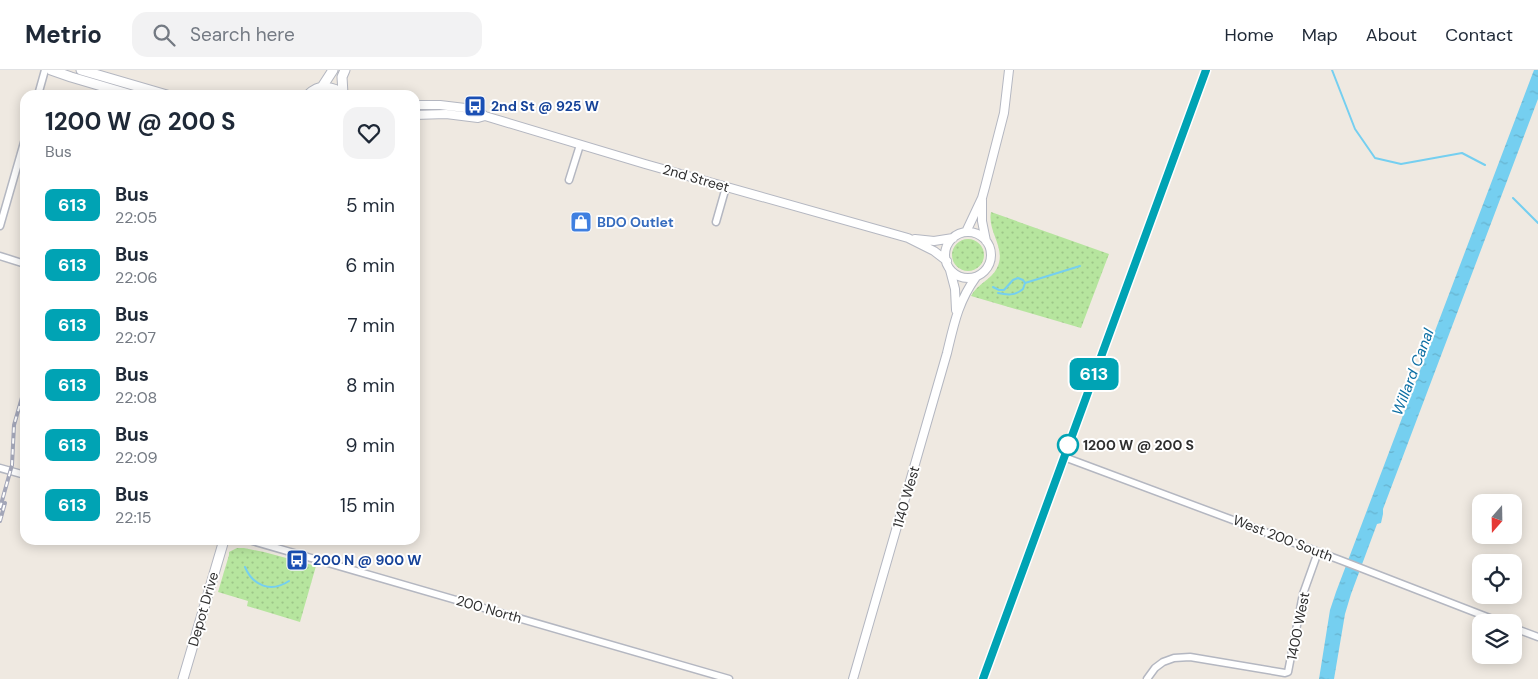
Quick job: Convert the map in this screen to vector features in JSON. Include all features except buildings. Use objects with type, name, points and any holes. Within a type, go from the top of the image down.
[{"type":"main road","points":[[51,70],[71,78],[114,90]]},
{"type":"main road","points":[[81,70],[150,90]]},
{"type":"main road","points":[[322,87],[333,70]]},
{"type":"main road","points":[[343,90],[342,77],[345,70]]},
{"type":"main road","points":[[314,90],[322,87],[338,90]]},
{"type":"main road","name":"Depot Drive","points":[[183,679],[223,545]]},
{"type":"street","points":[[39,90],[45,70]]},
{"type":"street","points":[[966,232],[982,198],[1004,112],[1009,70]]},
{"type":"street","points":[[983,679],[1206,70]]},
{"type":"street","name":"2nd Street","points":[[420,105],[440,105],[479,110],[486,116],[580,145],[908,238],[934,241],[953,238]]},
{"type":"street","name":"2nd Street","points":[[420,115],[446,114],[478,118],[486,116]]},
{"type":"street","points":[[569,180],[580,145]]},
{"type":"street","points":[[0,226],[20,156]]},
{"type":"street","points":[[716,222],[726,187]]},
{"type":"street","points":[[982,198],[982,221],[991,254],[987,268],[976,277],[962,278],[950,270],[947,261],[947,248],[953,238],[966,232],[973,233],[986,240]]},
{"type":"street","name":"2nd Street","points":[[908,238],[934,251],[947,261]]},
{"type":"street","points":[[0,256],[20,262]]},
{"type":"street","name":"1140 West","points":[[950,270],[956,315]]},
{"type":"street","name":"1140 West","points":[[853,679],[947,353],[956,315],[965,292],[976,277]]},
{"type":"street","name":"West 200 South","points":[[1064,457],[1344,561],[1479,614]]},
{"type":"street","points":[[0,468],[20,474]]},
{"type":"street","name":"200 North","points":[[266,545],[729,679]]},
{"type":"street","name":"1400 West","points":[[1147,679],[1155,668],[1163,662],[1174,658],[1190,657],[1288,672],[1303,594],[1318,552]]},
{"type":"street","points":[[1522,631],[1538,637]]},
{"type":"green space","points":[[991,212],[1109,254],[1081,328],[971,296],[991,276],[997,268],[999,261],[1000,254],[992,226]]},
{"type":"green space","points":[[968,239],[974,240],[979,244],[983,249],[983,261],[979,266],[974,270],[968,271],[962,270],[957,266],[953,261],[952,255],[953,249],[957,244],[962,240]]},
{"type":"green space","points":[[237,548],[244,548],[316,566],[300,622],[247,606],[248,601],[218,592],[229,552]]},
{"type":"water","points":[[1534,70],[1538,70],[1538,99],[1383,509],[1381,523],[1377,524],[1351,594],[1345,614],[1334,679],[1319,679],[1330,610],[1336,592]]},
{"type":"waterway","points":[[1332,70],[1355,129],[1375,158],[1401,164],[1462,153],[1485,165]]},
{"type":"waterway","points":[[1513,198],[1538,223]]},
{"type":"waterway","points":[[1025,283],[1080,266]]},
{"type":"waterway","points":[[993,287],[1004,290],[1013,280],[1018,278],[1025,283],[1023,289],[1017,293],[998,293]]},
{"type":"waterway","points":[[245,567],[248,574],[263,586],[276,587],[289,581]]},
{"type":"railway","points":[[0,508],[12,465],[14,425],[20,404]]},
{"type":"railway","points":[[0,521],[5,503]]},
{"type":"bus line","name":"613","points":[[983,679],[1206,70]]},
{"type":"place","name":"2nd St @ 925 W","points":[[475,106]]},
{"type":"place","name":"BDO Outlet","points":[[581,222]]},
{"type":"place","name":"1200 W @ 200 S","points":[[1068,445]]},
{"type":"place","name":"200 N @ 900 W","points":[[297,560]]},
{"type":"water label","name":"Willard Canal","points":[[1413,372]]}]
